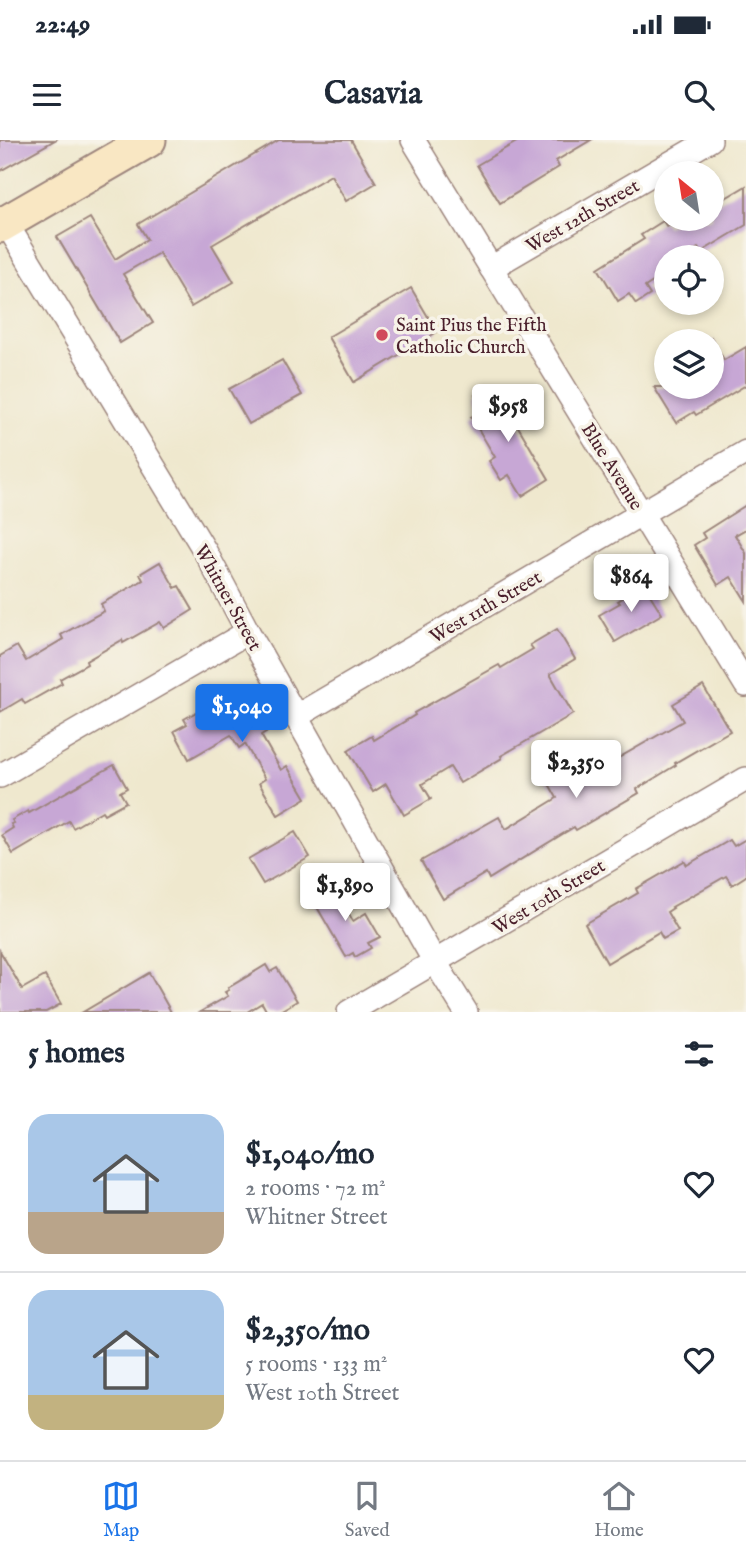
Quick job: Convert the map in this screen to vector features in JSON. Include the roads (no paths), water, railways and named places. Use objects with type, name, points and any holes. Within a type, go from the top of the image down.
[{"type":"street","points":[[3,224],[149,140]]},
{"type":"street","name":"Blue Avenue","points":[[413,140],[746,685]]},
{"type":"street","name":"West 12th Street","points":[[491,268],[710,140]]},
{"type":"street","name":"Whitner Street","points":[[3,224],[205,551],[248,632],[466,1012]]},
{"type":"street","name":"West 11th Street","points":[[297,716],[746,453]]},
{"type":"street","points":[[0,776],[248,632]]},
{"type":"street","name":"West 10th Street","points":[[349,1012],[746,779]]},
{"type":"place","name":"Saint Pius the Fifth Catholic Church","points":[[382,335]]}]
